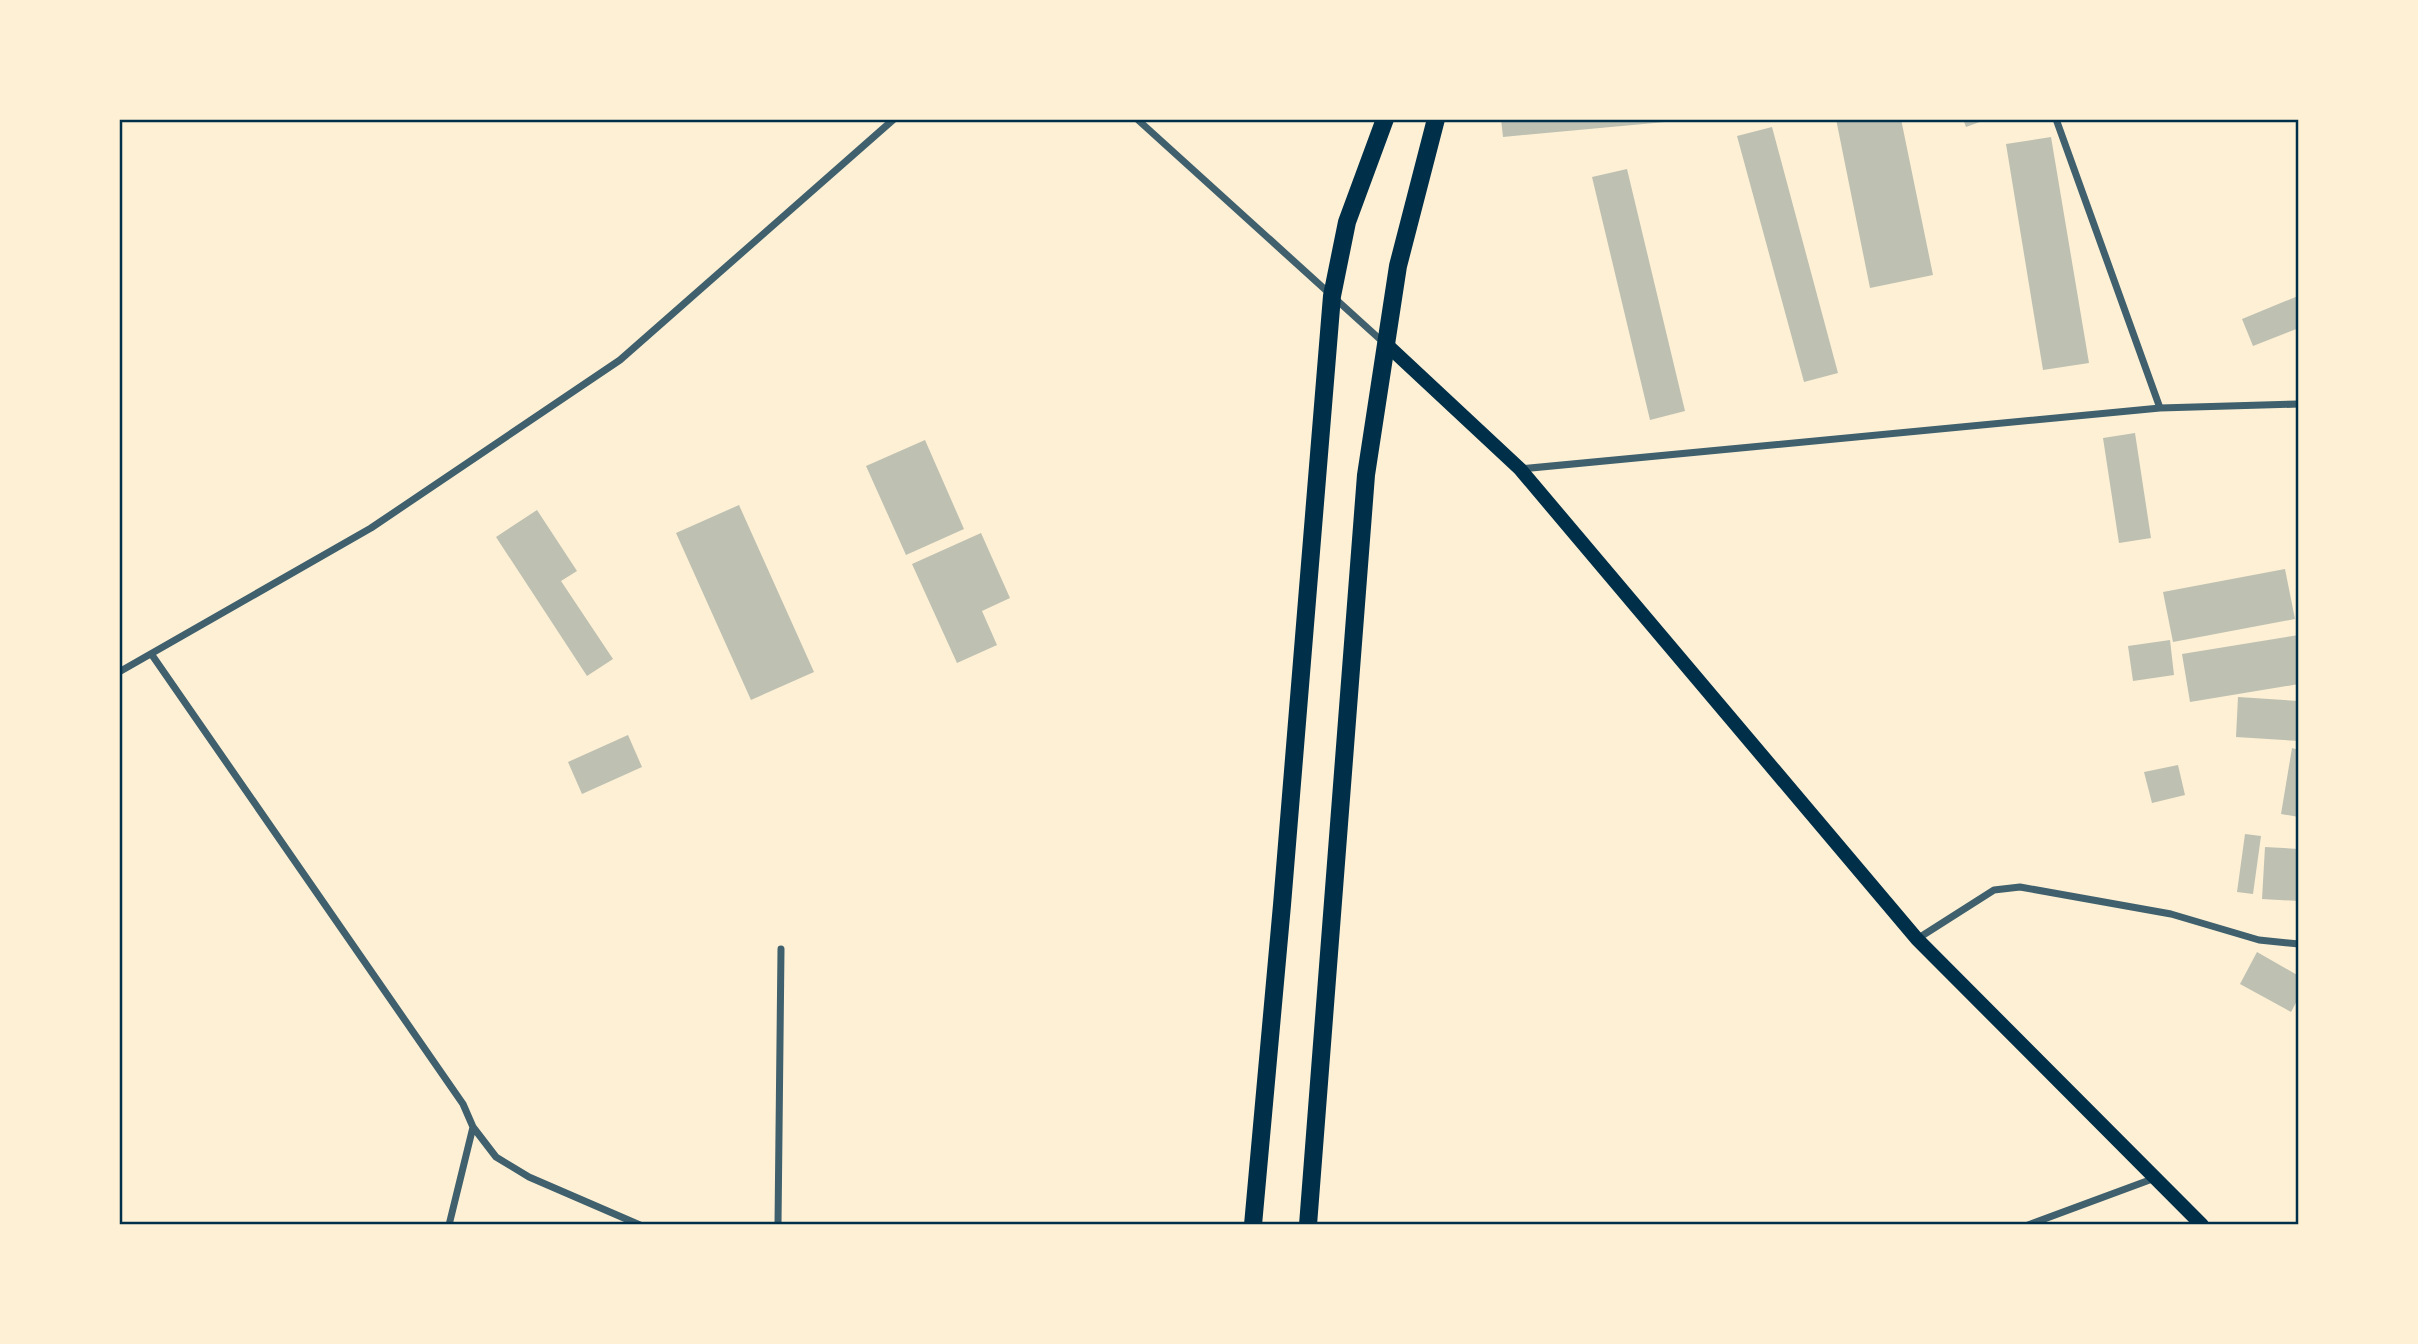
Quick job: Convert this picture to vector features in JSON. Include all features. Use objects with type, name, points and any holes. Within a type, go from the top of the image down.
[{"type":"main road","points":[[1253,1225],[1332,296],[1347,222],[1385,119]]},
{"type":"main road","points":[[1308,1225],[1366,475],[1398,267],[1436,119]]},
{"type":"main road","points":[[1386,344],[1520,469],[1917,939],[2202,1225]]},
{"type":"street","points":[[119,672],[371,528],[620,360],[894,119]]},
{"type":"street","points":[[1137,119],[1386,344]]},
{"type":"street","points":[[2056,119],[2160,408]]},
{"type":"street","points":[[1520,469],[2160,408],[2299,404]]},
{"type":"street","points":[[152,655],[447,1079],[463,1104],[473,1128],[496,1157],[529,1177],[640,1225]]},
{"type":"street","points":[[1917,939],[1994,890],[2020,887],[2171,914],[2259,940],[2299,944]]},
{"type":"street","points":[[778,1225],[781,949]]},
{"type":"street","points":[[449,1225],[473,1128]]},
{"type":"street","points":[[2028,1225],[2155,1178]]},
{"type":"building","points":[[1501,119],[1676,119],[1676,121],[1503,137]]},
{"type":"building","points":[[1836,119],[1901,119],[1933,275],[1870,288]]},
{"type":"building","points":[[1963,119],[1988,119],[1966,127]]},
{"type":"building","points":[[1772,127],[1838,373],[1804,382],[1737,136]]},
{"type":"building","points":[[2051,137],[2089,363],[2043,370],[2006,144]]},
{"type":"building","points":[[1627,169],[1685,411],[1650,420],[1592,177]]},
{"type":"building","points":[[2298,296],[2299,328],[2253,346],[2242,319]]},
{"type":"building","points":[[2135,433],[2151,538],[2119,543],[2103,438]]},
{"type":"building","points":[[925,440],[964,529],[906,555],[866,466]]},
{"type":"building","points":[[739,505],[814,672],[751,700],[676,533]]},
{"type":"building","points":[[537,510],[577,571],[561,581],[613,659],[587,676],[496,537]]},
{"type":"building","points":[[981,533],[1010,598],[982,611],[997,645],[957,663],[912,564]]},
{"type":"building","points":[[2285,569],[2295,619],[2173,642],[2163,592]]},
{"type":"building","points":[[2299,635],[2299,684],[2190,702],[2182,654]]},
{"type":"building","points":[[2170,640],[2174,675],[2133,681],[2128,646]]},
{"type":"building","points":[[2238,697],[2299,701],[2299,741],[2236,737]]},
{"type":"building","points":[[628,735],[642,767],[582,794],[568,762]]},
{"type":"building","points":[[2292,748],[2299,750],[2299,817],[2281,814]]},
{"type":"building","points":[[2178,765],[2185,795],[2152,803],[2144,772]]},
{"type":"building","points":[[2245,834],[2261,836],[2253,894],[2237,892]]},
{"type":"building","points":[[2265,847],[2299,849],[2299,901],[2262,899]]},
{"type":"building","points":[[2257,952],[2299,976],[2299,997],[2291,1012],[2240,984]]}]
